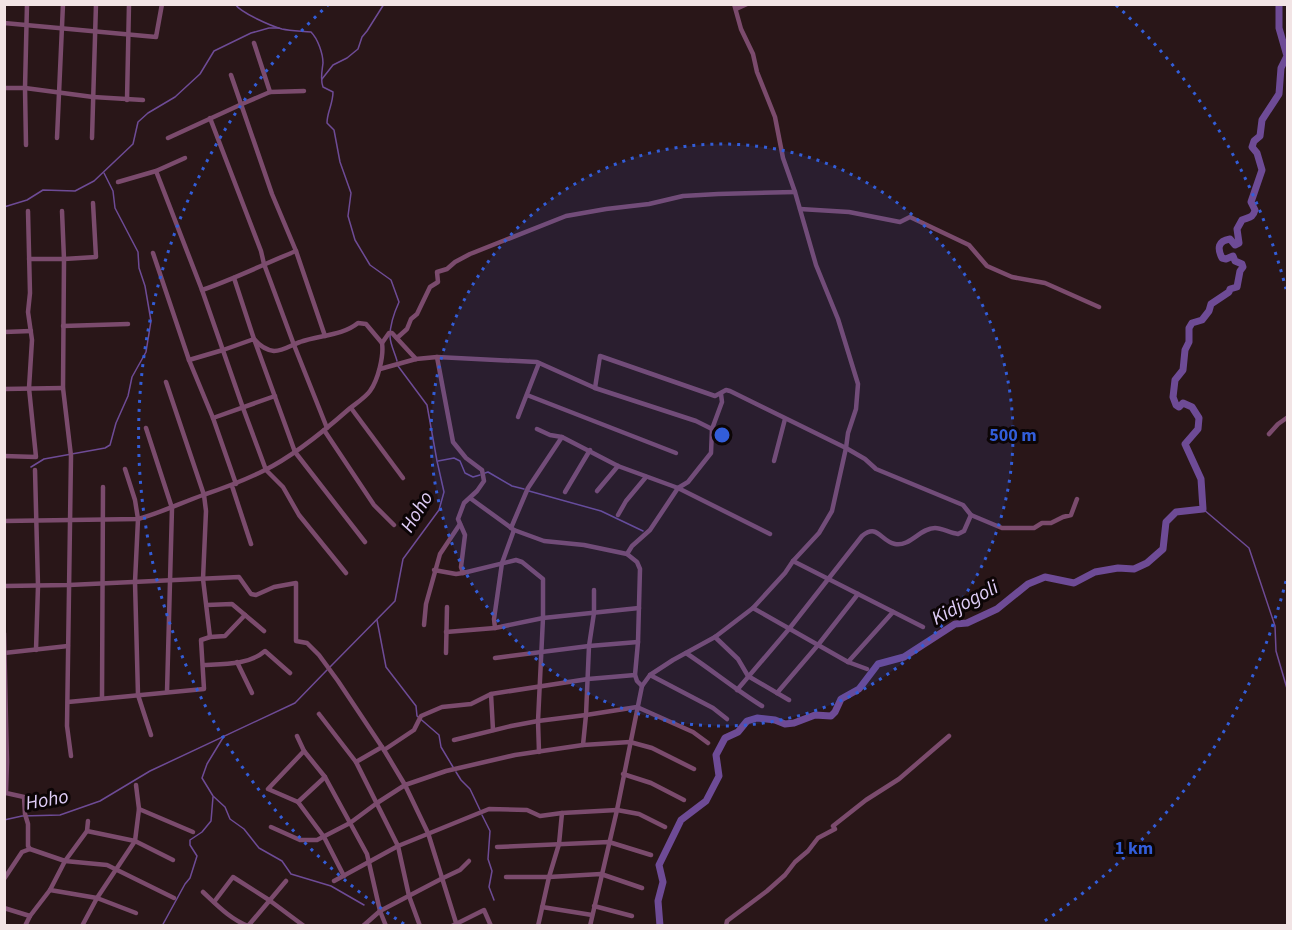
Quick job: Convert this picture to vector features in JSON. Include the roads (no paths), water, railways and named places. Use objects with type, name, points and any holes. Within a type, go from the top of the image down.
[{"type":"street","points":[[26,146],[27,4]]},
{"type":"street","points":[[57,138],[63,4]]},
{"type":"street","points":[[92,138],[96,4]]},
{"type":"street","points":[[127,100],[129,4]]},
{"type":"street","points":[[4,22],[156,37],[162,4]]},
{"type":"street","points":[[590,926],[642,686],[650,675],[715,638],[753,608],[819,532],[832,511],[848,433],[856,409],[858,384],[838,319],[816,265],[783,158],[775,117],[757,72],[753,54],[741,29],[735,7],[747,4]]},
{"type":"street","points":[[254,43],[270,92]]},
{"type":"street","points":[[231,75],[325,336]]},
{"type":"street","points":[[4,88],[144,100]]},
{"type":"street","points":[[168,138],[270,92],[304,91]]},
{"type":"street","points":[[210,118],[326,429],[374,505],[394,525]]},
{"type":"street","points":[[118,182],[156,171],[185,158]]},
{"type":"street","points":[[156,171],[202,290],[266,470],[283,487],[299,515],[346,573]]},
{"type":"street","points":[[397,338],[407,329],[417,314],[430,287],[438,282],[437,272],[447,269],[454,261],[470,254],[556,220],[576,214],[649,204],[683,196],[795,192]]},
{"type":"street","points":[[29,259],[96,257],[93,203]]},
{"type":"street","points":[[800,210],[849,212],[900,222],[910,217],[969,245],[987,266],[1012,277],[1045,283],[1099,307]]},
{"type":"street","points":[[4,456],[36,457],[29,388],[32,340],[28,312],[30,293],[28,211]]},
{"type":"street","points":[[62,211],[63,388],[71,454],[68,646],[68,726],[71,756]]},
{"type":"street","points":[[202,290],[296,251]]},
{"type":"street","points":[[153,253],[189,360],[213,418],[251,544]]},
{"type":"street","points":[[234,278],[296,452],[364,542]]},
{"type":"street","points":[[4,521],[138,519],[234,485],[296,452],[326,429],[370,391],[380,369],[382,343],[366,324],[358,323],[350,329],[299,342],[284,350],[272,351],[259,345],[254,339]]},
{"type":"street","points":[[63,326],[128,324]]},
{"type":"street","points":[[4,332],[31,331]]},
{"type":"street","points":[[382,343],[390,333],[416,359]]},
{"type":"street","points":[[189,360],[254,339]]},
{"type":"street","points":[[595,388],[600,356],[715,396],[726,390],[730,391],[846,448],[876,468],[963,505],[971,515],[1002,528],[1034,528],[1042,523],[1051,523],[1071,514],[1077,499]]},
{"type":"street","points":[[380,369],[416,359],[437,357],[539,363],[595,388],[696,421],[712,429]]},
{"type":"street","points":[[437,357],[453,442],[466,458],[482,470],[484,481],[464,503],[458,519],[465,535],[461,567],[463,573]]},
{"type":"street","points":[[518,417],[539,363]]},
{"type":"street","points":[[166,382],[204,495],[206,511],[203,579],[210,637]]},
{"type":"street","points":[[4,389],[63,388]]},
{"type":"street","points":[[627,554],[632,546],[651,530],[678,488],[688,482],[711,453],[712,429],[722,402],[721,394]]},
{"type":"street","points":[[527,395],[676,453]]},
{"type":"street","points":[[213,418],[275,396]]},
{"type":"street","points":[[351,408],[403,478]]},
{"type":"street","points":[[1269,434],[1287,417]]},
{"type":"street","points":[[774,461],[786,419]]},
{"type":"street","points":[[146,428],[172,508],[167,692]]},
{"type":"street","points":[[537,429],[549,435],[562,436],[618,466],[678,488],[770,534]]},
{"type":"street","points":[[495,628],[494,619],[502,563],[512,529],[528,488],[562,436]]},
{"type":"street","points":[[566,492],[590,450]]},
{"type":"street","points":[[597,491],[618,466]]},
{"type":"street","points":[[125,469],[135,500],[138,519],[135,582],[138,694],[151,735]]},
{"type":"street","points":[[35,470],[38,586],[36,650]]},
{"type":"street","points":[[618,515],[626,501],[646,477]]},
{"type":"street","points":[[102,698],[103,487]]},
{"type":"street","points":[[470,498],[512,529],[544,541],[584,545],[627,554],[637,562],[640,568],[636,675],[637,681],[642,686]]},
{"type":"street","points":[[737,690],[789,629],[862,536],[870,530],[894,544],[904,544],[927,530],[937,528],[958,534],[964,531],[971,515]]},
{"type":"street","points":[[424,625],[434,570],[440,554],[460,524]]},
{"type":"street","points":[[434,570],[456,574],[516,560],[522,562],[543,579],[537,721],[539,752]]},
{"type":"street","points":[[793,561],[923,627]]},
{"type":"street","points":[[4,586],[239,577],[251,594],[256,595],[274,586],[296,583],[296,641],[307,643],[319,655],[383,748],[405,785],[428,833],[455,925],[484,910],[491,926]]},
{"type":"street","points":[[583,745],[594,590]]},
{"type":"street","points":[[777,693],[819,645],[858,594]]},
{"type":"street","points":[[207,605],[232,604],[264,631]]},
{"type":"street","points":[[446,653],[447,607]]},
{"type":"street","points":[[446,632],[495,628],[543,618],[639,608]]},
{"type":"street","points":[[753,608],[848,662],[867,669]]},
{"type":"street","points":[[848,662],[893,612]]},
{"type":"street","points":[[68,702],[204,689],[201,640],[225,636],[245,615]]},
{"type":"street","points":[[4,633],[6,793],[24,797],[30,849]]},
{"type":"street","points":[[715,638],[738,659],[748,676],[789,700]]},
{"type":"street","points":[[495,658],[638,642]]},
{"type":"street","points":[[5,653],[68,646]]},
{"type":"street","points":[[203,665],[237,662],[258,656],[265,651],[290,673]]},
{"type":"street","points":[[686,653],[762,706]]},
{"type":"street","points":[[237,662],[252,693]]},
{"type":"street","points":[[357,762],[414,730],[420,717],[442,707],[471,704],[491,694],[539,686],[588,678],[636,675]]},
{"type":"street","points":[[650,675],[713,708],[727,719]]},
{"type":"street","points":[[491,694],[493,730]]},
{"type":"street","points":[[454,740],[537,721],[637,706],[693,732],[708,743]]},
{"type":"street","points":[[319,714],[357,762],[398,846],[409,896],[420,926]]},
{"type":"street","points":[[297,736],[304,751],[325,777],[368,854],[380,911],[386,926]]},
{"type":"street","points":[[726,926],[727,921],[788,872],[818,838],[835,829],[833,826],[866,800],[899,779],[949,736]]},
{"type":"street","points":[[271,827],[300,840],[318,840],[350,823],[405,785],[446,771],[515,755],[583,745],[630,742],[652,748],[694,769]]},
{"type":"street","points":[[304,751],[268,789],[298,802],[324,837],[344,876]]},
{"type":"street","points":[[623,774],[651,783],[684,800]]},
{"type":"street","points":[[298,802],[325,777]]},
{"type":"street","points":[[82,926],[97,898],[135,841],[139,809],[136,785]]},
{"type":"street","points":[[139,809],[194,832]]},
{"type":"street","points":[[334,881],[398,846],[489,809],[527,810],[540,816],[616,810],[639,814],[665,827]]},
{"type":"street","points":[[538,926],[559,844],[562,813]]},
{"type":"street","points":[[25,926],[50,890],[65,861],[87,831],[88,821]]},
{"type":"street","points":[[87,831],[135,841],[173,860]]},
{"type":"street","points":[[497,847],[609,842],[651,855]]},
{"type":"street","points":[[4,879],[22,852],[30,849],[65,861],[107,865],[174,898]]},
{"type":"street","points":[[363,926],[380,911],[460,870],[469,861]]},
{"type":"street","points":[[506,877],[601,874],[642,888]]},
{"type":"street","points":[[214,902],[233,877],[304,926]]},
{"type":"street","points":[[203,892],[233,918],[248,926],[286,881]]},
{"type":"street","points":[[50,890],[97,898],[136,913]]},
{"type":"street","points":[[594,906],[632,916]]},
{"type":"street","points":[[543,907],[592,915]]},
{"type":"street","points":[[4,908],[30,916]]},
{"type":"waterway","name":"Hoho","points":[[235,4],[250,15],[277,27],[311,32],[318,43],[323,59],[321,78],[323,87],[333,92],[327,123],[334,130],[340,162],[351,193],[348,216],[355,240],[370,265],[391,280],[399,302],[390,336],[397,361]]},
{"type":"waterway","name":"Hoho","points":[[322,79],[333,65],[358,49],[362,37],[384,4]]},
{"type":"waterway","name":"Kidjogoli","points":[[660,926],[658,901],[663,882],[659,865],[681,820],[706,801],[719,776],[716,755],[725,738],[738,732],[747,721],[757,718],[775,720],[785,724],[815,715],[831,716],[841,699],[859,689],[878,664],[904,657],[955,624],[967,623],[997,609],[1028,584],[1045,577],[1074,583],[1095,572],[1118,568],[1134,569],[1147,563],[1163,549],[1166,522],[1176,512],[1203,509],[1201,479],[1185,444],[1198,429],[1199,418],[1192,407],[1183,403],[1179,407],[1176,405],[1173,397],[1175,380],[1183,370],[1185,350],[1189,342],[1189,328],[1192,323],[1202,320],[1211,304],[1230,289],[1237,287],[1243,267],[1235,261],[1233,256],[1222,258],[1219,248],[1226,240],[1230,239],[1235,245],[1239,243],[1237,229],[1242,220],[1252,216],[1255,210],[1251,202],[1262,170],[1257,153],[1252,147],[1254,141],[1260,136],[1262,120],[1279,94],[1281,68],[1287,56],[1279,28],[1279,4]]},
{"type":"waterway","points":[[4,207],[27,200],[43,190],[75,191],[94,181],[133,144],[138,122],[148,113],[175,97],[200,74],[214,51],[251,33],[279,28]]},
{"type":"waterway","points":[[31,467],[44,459],[105,448],[110,445],[116,423],[128,396],[132,377],[146,352],[151,321],[145,286],[139,268],[138,252],[115,208],[113,191],[104,173]]},
{"type":"waterway","name":"Hoho","points":[[330,667],[395,601],[403,559],[439,510],[444,492],[427,405],[398,366]]},
{"type":"waterway","points":[[438,461],[454,458],[460,461],[465,473],[473,477],[480,475]]},
{"type":"waterway","points":[[485,473],[488,472],[512,486],[524,489]]},
{"type":"waterway","points":[[529,491],[601,511],[643,531]]},
{"type":"waterway","points":[[1203,509],[1249,548],[1275,626],[1276,651],[1288,692]]},
{"type":"waterway","points":[[377,620],[386,667],[416,706],[417,716],[439,735],[441,747],[453,767]]},
{"type":"waterway","name":"Hoho","points":[[4,820],[22,816],[60,815],[100,801],[150,771],[295,703],[327,670]]},
{"type":"waterway","points":[[224,736],[207,764],[202,778],[213,796],[225,807],[230,819],[244,829],[259,848],[282,861],[291,874],[331,886],[364,905]]},
{"type":"waterway","points":[[456,772],[470,789],[480,810]]},
{"type":"waterway","points":[[162,926],[190,878],[197,856],[190,845],[190,840],[202,832],[211,821],[213,797]]},
{"type":"waterway","points":[[482,815],[490,831],[488,859],[492,871],[489,887],[494,900]]}]
